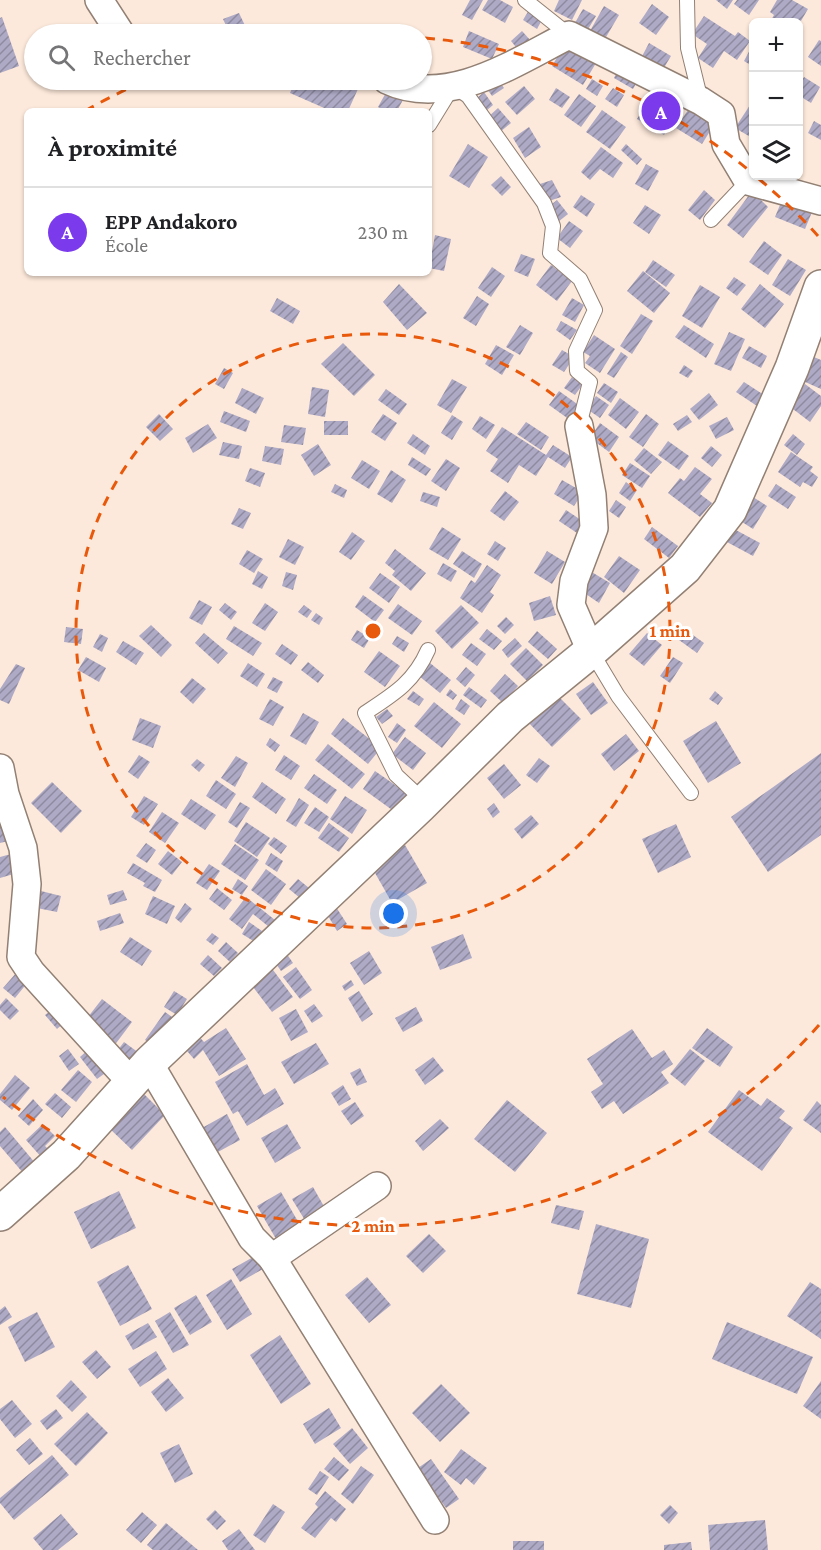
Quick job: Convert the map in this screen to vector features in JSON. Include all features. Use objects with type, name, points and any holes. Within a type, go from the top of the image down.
[{"type":"street","points":[[99,0],[115,24]]},
{"type":"street","points":[[432,89],[453,86],[486,76],[569,35],[701,101],[721,114],[726,144],[748,182],[821,201]]},
{"type":"street","points":[[0,1214],[66,1155],[140,1073],[425,802],[510,717],[591,651],[685,568],[730,510],[792,368],[821,287]]},
{"type":"street","points":[[579,426],[592,495],[594,528],[574,581],[571,605],[591,651]]},
{"type":"street","points":[[0,768],[5,794],[23,848],[27,884],[21,957],[31,972],[140,1073],[252,1238],[272,1258],[435,1520]]},
{"type":"street","points":[[272,1258],[377,1186]]},
{"type":"lane","points":[[525,0],[569,35]]},
{"type":"lane","points":[[687,0],[688,48],[701,101]]},
{"type":"lane","points":[[432,120],[453,86],[468,96],[544,203],[553,226],[550,253],[580,279],[595,310],[576,351],[577,371],[590,382],[579,426]]},
{"type":"lane","points":[[711,220],[748,182]]},
{"type":"lane","points":[[425,802],[396,775],[365,713],[402,689],[422,664],[428,650]]},
{"type":"lane","points":[[591,651],[618,696],[691,793]]},
{"type":"building","points":[[470,0],[483,0],[472,20],[462,15]]},
{"type":"building","points":[[488,0],[500,0],[513,7],[505,23],[482,10]]},
{"type":"building","points":[[559,0],[582,0],[572,20],[554,11]]},
{"type":"building","points":[[716,0],[733,0],[727,9]]},
{"type":"building","points":[[737,0],[759,0],[749,15],[734,4]]},
{"type":"building","points":[[777,0],[792,0],[808,9],[803,18],[772,18],[774,15],[770,12]]},
{"type":"building","points":[[652,4],[669,17],[656,35],[639,23]]},
{"type":"building","points":[[604,6],[619,15],[599,49],[585,40]]},
{"type":"building","points":[[583,9],[596,16],[584,36],[572,28]]},
{"type":"building","points":[[529,10],[543,18],[537,29],[523,20]]},
{"type":"building","points":[[239,13],[244,24],[225,24],[223,19]]},
{"type":"building","points":[[704,16],[735,36],[738,32],[749,42],[737,60],[724,51],[713,68],[698,58],[707,44],[692,34]]},
{"type":"building","points":[[2,17],[19,66],[0,73],[0,18]]},
{"type":"building","points":[[469,31],[499,44],[492,59],[463,47]]},
{"type":"building","points":[[522,31],[531,41],[520,52],[511,41]]},
{"type":"building","points":[[819,40],[821,41],[821,66],[808,57]]},
{"type":"building","points":[[649,43],[671,56],[659,76],[638,64]]},
{"type":"building","points":[[565,44],[596,63],[583,85],[552,66]]},
{"type":"building","points":[[749,52],[749,64],[744,61]]},
{"type":"building","points":[[621,64],[641,75],[633,89],[614,78]]},
{"type":"building","points":[[804,77],[820,87],[811,103],[803,98]]},
{"type":"building","points":[[497,78],[504,88],[492,96],[485,86]]},
{"type":"building","points":[[592,79],[603,86],[597,96],[586,89]]},
{"type":"building","points":[[524,86],[535,99],[517,115],[505,102]]},
{"type":"building","points":[[657,86],[685,102],[664,135],[637,119]]},
{"type":"building","points":[[556,88],[570,97],[562,108],[549,100]]},
{"type":"building","points":[[613,88],[624,95],[617,107],[605,99]]},
{"type":"building","points":[[291,90],[357,90],[349,108],[324,108],[290,93]]},
{"type":"building","points":[[387,90],[404,98],[399,108],[378,107]]},
{"type":"building","points":[[484,92],[493,105],[486,111],[476,99]]},
{"type":"building","points":[[579,94],[596,106],[581,127],[564,115]]},
{"type":"building","points":[[692,104],[717,120],[702,144],[676,128]]},
{"type":"building","points":[[749,107],[749,136],[735,128]]},
{"type":"building","points":[[498,108],[511,123],[500,132],[487,118]]},
{"type":"building","points":[[602,110],[626,127],[610,149],[586,132]]},
{"type":"building","points":[[814,121],[821,125],[821,140],[808,133]]},
{"type":"building","points":[[529,127],[541,147],[525,158],[513,138]]},
{"type":"building","points":[[468,144],[488,157],[469,188],[449,176]]},
{"type":"building","points":[[626,144],[642,159],[637,165],[621,150]]},
{"type":"building","points":[[601,147],[623,163],[613,178],[600,169],[590,180],[581,172]]},
{"type":"building","points":[[646,164],[659,171],[648,191],[635,184]]},
{"type":"building","points":[[501,176],[511,187],[502,196],[491,185]]},
{"type":"building","points":[[552,180],[561,197],[549,201],[540,184]]},
{"type":"building","points":[[704,190],[715,200],[700,220],[688,210]]},
{"type":"building","points":[[752,191],[768,207],[743,238],[727,225]]},
{"type":"building","points":[[581,195],[595,204],[587,217],[573,207]]},
{"type":"building","points":[[557,200],[568,214],[558,222],[547,208]]},
{"type":"building","points":[[782,200],[812,212],[805,229],[775,217]]},
{"type":"building","points":[[645,205],[661,215],[649,234],[633,223]]},
{"type":"building","points":[[569,221],[583,231],[570,248],[557,238]]},
{"type":"building","points":[[435,235],[451,239],[444,271],[432,269]]},
{"type":"building","points":[[764,241],[782,255],[768,275],[749,262]]},
{"type":"building","points":[[521,254],[535,259],[528,277],[514,271]]},
{"type":"building","points":[[788,259],[806,270],[790,296],[772,285]]},
{"type":"building","points":[[653,260],[675,275],[666,287],[645,272]]},
{"type":"building","points":[[551,265],[572,281],[557,301],[536,285]]},
{"type":"building","points":[[492,267],[505,276],[491,297],[478,288]]},
{"type":"building","points":[[643,271],[670,293],[654,313],[627,291]]},
{"type":"building","points":[[734,277],[746,285],[737,296],[726,288]]},
{"type":"building","points":[[399,284],[427,313],[407,330],[383,302]]},
{"type":"building","points":[[760,284],[784,304],[765,328],[741,309]]},
{"type":"building","points":[[700,285],[720,297],[702,328],[682,316]]},
{"type":"building","points":[[477,296],[489,304],[476,326],[463,318]]},
{"type":"building","points":[[277,298],[300,311],[293,324],[270,311]]},
{"type":"building","points":[[572,298],[584,305],[575,322],[562,315]]},
{"type":"building","points":[[641,314],[653,321],[632,354],[620,346]]},
{"type":"building","points":[[561,321],[577,330],[570,340],[556,330]]},
{"type":"building","points":[[520,325],[533,333],[520,355],[506,347]]},
{"type":"building","points":[[684,325],[714,344],[706,358],[675,337]]},
{"type":"building","points":[[729,332],[745,339],[731,371],[714,364]]},
{"type":"building","points":[[594,335],[615,349],[600,373],[585,363],[590,356],[583,352]]},
{"type":"building","points":[[343,343],[375,375],[354,396],[321,364]]},
{"type":"building","points":[[496,345],[514,355],[502,375],[485,364]]},
{"type":"building","points":[[749,346],[767,356],[761,368],[742,358]]},
{"type":"building","points":[[562,350],[574,357],[564,372],[552,365]]},
{"type":"building","points":[[621,352],[628,357],[614,378],[607,374]]},
{"type":"building","points":[[814,357],[821,360],[821,389],[803,381]]},
{"type":"building","points":[[684,365],[693,371],[688,378],[679,373]]},
{"type":"building","points":[[224,368],[233,373],[224,389],[215,384]]},
{"type":"building","points":[[572,377],[583,384],[575,395],[564,388]]},
{"type":"building","points":[[452,379],[467,387],[451,413],[437,405]]},
{"type":"building","points":[[744,382],[764,395],[757,406],[736,392]]},
{"type":"building","points":[[604,383],[618,392],[611,403],[597,393]]},
{"type":"building","points":[[805,384],[821,396],[821,406],[810,422],[789,406]]},
{"type":"building","points":[[312,387],[329,390],[325,417],[308,414]]},
{"type":"building","points":[[242,388],[264,398],[256,414],[235,403]]},
{"type":"building","points":[[386,389],[407,404],[399,415],[378,400]]},
{"type":"building","points":[[559,391],[580,406],[570,420],[549,405]]},
{"type":"building","points":[[709,393],[718,405],[699,420],[690,409]]},
{"type":"building","points":[[596,396],[609,405],[600,418],[587,409]]},
{"type":"building","points":[[620,398],[639,412],[626,429],[608,415]]},
{"type":"building","points":[[224,411],[250,421],[246,432],[220,422]]},
{"type":"building","points":[[159,414],[173,429],[160,441],[146,427]]},
{"type":"building","points":[[383,414],[397,423],[385,441],[371,432]]},
{"type":"building","points":[[646,414],[659,424],[643,447],[629,437]]},
{"type":"building","points":[[452,415],[463,422],[452,440],[441,433]]},
{"type":"building","points":[[687,415],[692,422],[678,431],[673,424]]},
{"type":"building","points":[[480,416],[495,425],[486,439],[472,429]]},
{"type":"building","points":[[727,417],[734,430],[716,439],[709,426]]},
{"type":"building","points":[[324,421],[348,421],[348,435],[324,435]]},
{"type":"building","points":[[526,422],[549,437],[541,450],[517,434]]},
{"type":"building","points":[[600,423],[619,437],[609,452],[590,438]]},
{"type":"building","points":[[208,424],[217,438],[193,453],[185,438]]},
{"type":"building","points":[[284,425],[306,428],[303,445],[281,442]]},
{"type":"building","points":[[502,427],[546,455],[553,445],[572,457],[565,468],[548,457],[536,476],[519,465],[508,483],[490,471],[498,459],[486,451]]},
{"type":"building","points":[[413,434],[430,446],[425,455],[407,443]]},
{"type":"building","points":[[793,434],[805,444],[797,455],[784,445]]},
{"type":"building","points":[[668,441],[689,456],[679,470],[658,455]]},
{"type":"building","points":[[223,442],[242,446],[239,459],[219,455]]},
{"type":"building","points":[[318,444],[331,465],[314,476],[301,455]]},
{"type":"building","points":[[265,446],[284,449],[281,465],[262,461]]},
{"type":"building","points":[[711,446],[722,455],[712,467],[701,458]]},
{"type":"building","points":[[644,448],[662,462],[651,474],[634,460]]},
{"type":"building","points":[[791,452],[813,467],[810,471],[818,477],[812,487],[803,482],[800,487],[778,472]]},
{"type":"building","points":[[412,457],[431,469],[426,476],[408,465]]},
{"type":"building","points":[[446,459],[460,468],[446,491],[431,481]]},
{"type":"building","points":[[362,460],[380,471],[369,489],[351,478]]},
{"type":"building","points":[[630,463],[650,476],[642,488],[622,475]]},
{"type":"building","points":[[695,467],[712,479],[700,494],[712,503],[700,517],[668,493],[680,478],[684,481]]},
{"type":"building","points":[[250,468],[265,473],[260,487],[245,481]]},
{"type":"building","points":[[391,470],[406,480],[392,503],[377,494]]},
{"type":"building","points":[[562,480],[583,492],[574,506],[554,494]]},
{"type":"building","points":[[626,482],[637,490],[630,501],[619,493]]},
{"type":"building","points":[[335,484],[347,490],[344,498],[331,492]]},
{"type":"building","points":[[776,484],[796,497],[788,509],[768,496]]},
{"type":"building","points":[[505,491],[519,502],[504,521],[490,511]]},
{"type":"building","points":[[423,492],[440,497],[437,507],[420,501]]},
{"type":"building","points":[[753,497],[767,506],[753,529],[739,520]]},
{"type":"building","points":[[616,500],[626,507],[619,518],[609,511]]},
{"type":"building","points":[[239,508],[251,513],[243,529],[231,524]]},
{"type":"building","points":[[566,510],[584,522],[577,533],[559,521]]},
{"type":"building","points":[[442,527],[461,539],[448,560],[429,549]]},
{"type":"building","points":[[652,527],[678,546],[669,558],[644,539]]},
{"type":"building","points":[[734,529],[760,543],[753,556],[727,542]]},
{"type":"building","points":[[352,532],[365,541],[351,560],[339,552]]},
{"type":"building","points":[[288,539],[304,547],[295,565],[279,557]]},
{"type":"building","points":[[495,541],[506,548],[498,561],[487,554]]},
{"type":"building","points":[[395,549],[426,573],[411,591],[392,575],[395,571],[385,563]]},
{"type":"building","points":[[247,550],[263,559],[254,573],[239,564]]},
{"type":"building","points":[[462,551],[482,564],[474,578],[453,564]]},
{"type":"building","points":[[547,551],[565,562],[552,584],[534,573]]},
{"type":"building","points":[[619,556],[640,570],[624,593],[604,577]]},
{"type":"building","points":[[443,563],[457,571],[451,582],[437,574]]},
{"type":"building","points":[[487,565],[501,575],[490,592],[494,595],[482,613],[460,598],[471,580],[475,583]]},
{"type":"building","points":[[258,571],[268,577],[262,589],[252,584]]},
{"type":"building","points":[[590,571],[610,583],[599,603],[580,590]]},
{"type":"building","points":[[286,572],[297,575],[293,590],[282,586]]},
{"type":"building","points":[[380,573],[400,587],[389,603],[369,588]]},
{"type":"building","points":[[363,595],[384,610],[375,622],[355,607]]},
{"type":"building","points":[[550,596],[556,615],[534,621],[529,603]]},
{"type":"building","points":[[199,600],[212,607],[202,625],[189,618]]},
{"type":"building","points":[[225,603],[237,612],[231,620],[219,610]]},
{"type":"building","points":[[265,603],[278,612],[265,631],[252,623]]},
{"type":"building","points":[[398,604],[422,621],[412,635],[388,618]]},
{"type":"building","points":[[304,605],[312,611],[307,618],[298,612]]},
{"type":"building","points":[[461,605],[479,623],[452,649],[435,631]]},
{"type":"building","points":[[316,613],[323,618],[319,625],[311,620]]},
{"type":"building","points":[[506,617],[514,625],[505,634],[497,626]]},
{"type":"building","points":[[151,625],[172,645],[161,657],[139,636]]},
{"type":"building","points":[[234,626],[262,643],[253,656],[226,639]]},
{"type":"building","points":[[66,627],[83,629],[81,644],[64,642]]},
{"type":"building","points":[[487,629],[502,641],[494,650],[479,639]]},
{"type":"building","points":[[357,630],[370,638],[364,648],[351,640]]},
{"type":"building","points":[[686,630],[704,643],[697,653],[679,640]]},
{"type":"building","points":[[537,631],[557,649],[548,659],[528,642]]},
{"type":"building","points":[[204,633],[228,653],[218,664],[195,643]]},
{"type":"building","points":[[647,633],[662,645],[644,666],[629,654]]},
{"type":"building","points":[[100,634],[108,638],[102,652],[93,647]]},
{"type":"building","points":[[397,636],[409,643],[404,652],[392,644]]},
{"type":"building","points":[[515,638],[522,646],[508,658],[502,650]]},
{"type":"building","points":[[123,641],[144,653],[136,665],[116,652]]},
{"type":"building","points":[[471,643],[486,654],[477,666],[462,655]]},
{"type":"building","points":[[282,644],[298,655],[291,665],[275,654]]},
{"type":"building","points":[[526,648],[543,665],[527,681],[510,664]]},
{"type":"building","points":[[379,651],[400,666],[385,687],[364,672]]},
{"type":"building","points":[[86,657],[106,668],[99,682],[78,670]]},
{"type":"building","points":[[673,657],[683,663],[670,683],[660,676]]},
{"type":"building","points":[[308,662],[324,675],[318,683],[301,670]]},
{"type":"building","points":[[248,663],[265,674],[257,687],[240,676]]},
{"type":"building","points":[[430,663],[451,680],[440,693],[419,676]]},
{"type":"building","points":[[16,664],[25,668],[9,704],[0,700],[0,689]]},
{"type":"building","points":[[466,667],[475,675],[465,687],[456,679]]},
{"type":"building","points":[[505,674],[518,686],[503,703],[490,691]]},
{"type":"building","points":[[273,677],[283,682],[277,693],[267,688]]},
{"type":"building","points":[[192,678],[206,689],[193,704],[180,692]]},
{"type":"building","points":[[593,682],[608,703],[591,715],[576,694]]},
{"type":"building","points":[[469,687],[487,700],[481,708],[463,695]]},
{"type":"building","points":[[450,689],[457,695],[453,700],[446,695]]},
{"type":"building","points":[[413,691],[424,699],[419,706],[407,699]]},
{"type":"building","points":[[715,691],[723,698],[718,705],[709,699]]},
{"type":"building","points":[[554,692],[581,719],[552,747],[526,720]]},
{"type":"building","points":[[270,699],[284,707],[273,726],[259,719]]},
{"type":"building","points":[[461,699],[470,706],[464,715],[455,709]]},
{"type":"building","points":[[434,702],[461,724],[442,748],[414,726]]},
{"type":"building","points":[[387,709],[393,716],[382,724],[376,717]]},
{"type":"building","points":[[303,713],[319,722],[306,745],[290,736]]},
{"type":"building","points":[[140,718],[161,726],[153,748],[132,740]]},
{"type":"building","points":[[343,718],[381,748],[368,764],[331,734]]},
{"type":"building","points":[[716,721],[741,763],[708,783],[683,741]]},
{"type":"building","points":[[397,723],[406,730],[397,743],[388,737]]},
{"type":"building","points":[[626,734],[639,751],[614,771],[601,754]]},
{"type":"building","points":[[405,737],[426,753],[413,770],[392,754]]},
{"type":"building","points":[[270,738],[280,745],[275,752],[266,745]]},
{"type":"building","points":[[328,744],[365,774],[352,789],[315,760]]},
{"type":"building","points":[[821,753],[821,835],[768,872],[731,817]]},
{"type":"building","points":[[139,755],[150,762],[138,779],[128,772]]},
{"type":"building","points":[[284,755],[300,766],[291,780],[275,770]]},
{"type":"building","points":[[236,756],[248,763],[235,787],[221,778]]},
{"type":"building","points":[[539,758],[550,766],[537,783],[526,775]]},
{"type":"building","points":[[197,759],[205,765],[199,772],[191,765]]},
{"type":"building","points":[[504,764],[521,785],[504,799],[487,778]]},
{"type":"building","points":[[375,771],[408,794],[395,812],[363,789]]},
{"type":"building","points":[[314,774],[337,790],[327,804],[304,788]]},
{"type":"building","points":[[216,780],[236,794],[226,809],[206,796]]},
{"type":"building","points":[[52,782],[82,811],[61,833],[31,803]]},
{"type":"building","points":[[262,782],[286,799],[276,814],[252,797]]},
{"type":"building","points":[[144,796],[158,804],[144,825],[131,817]]},
{"type":"building","points":[[345,796],[367,810],[352,834],[330,819]]},
{"type":"building","points":[[299,798],[309,805],[296,827],[286,821]]},
{"type":"building","points":[[191,799],[216,815],[205,830],[181,814]]},
{"type":"building","points":[[240,802],[250,808],[237,828],[228,822]]},
{"type":"building","points":[[494,803],[500,812],[493,818],[487,809]]},
{"type":"building","points":[[315,807],[329,817],[319,832],[304,823]]},
{"type":"building","points":[[162,812],[179,823],[165,843],[149,832]]},
{"type":"building","points":[[531,815],[539,824],[522,839],[514,829]]},
{"type":"building","points":[[0,817],[8,841],[0,843]]},
{"type":"building","points":[[246,822],[270,838],[257,857],[234,841]]},
{"type":"building","points":[[329,823],[349,838],[339,852],[318,838]]},
{"type":"building","points":[[676,824],[691,857],[658,873],[642,839]]},
{"type":"building","points":[[274,837],[287,846],[281,854],[268,844]]},
{"type":"building","points":[[146,843],[156,850],[147,863],[136,856]]},
{"type":"building","points":[[235,844],[259,860],[245,880],[221,864]]},
{"type":"building","points":[[405,845],[427,883],[392,903],[370,864]]},
{"type":"building","points":[[168,851],[182,862],[172,875],[158,864]]},
{"type":"building","points":[[271,853],[283,861],[277,872],[265,864]]},
{"type":"building","points":[[11,854],[17,873],[0,878],[0,857]]},
{"type":"building","points":[[133,863],[162,880],[155,892],[143,886],[145,883],[127,873]]},
{"type":"building","points":[[209,864],[220,871],[207,890],[196,883]]},
{"type":"building","points":[[266,869],[286,884],[271,905],[251,890]]},
{"type":"building","points":[[238,879],[248,886],[242,895],[232,889]]},
{"type":"building","points":[[298,879],[309,888],[300,898],[289,889]]},
{"type":"building","points":[[217,888],[232,900],[224,910],[209,899]]},
{"type":"building","points":[[123,890],[127,900],[110,905],[107,895]]},
{"type":"building","points":[[41,891],[61,896],[57,912],[37,908]]},
{"type":"building","points":[[153,896],[175,906],[167,924],[145,914]]},
{"type":"building","points":[[246,897],[280,924],[274,931],[253,914],[242,929],[229,919]]},
{"type":"building","points":[[185,903],[192,909],[181,923],[175,918]]},
{"type":"building","points":[[336,907],[347,924],[337,931],[327,914]]},
{"type":"building","points":[[120,913],[124,923],[100,931],[97,921]]},
{"type":"building","points":[[249,922],[262,931],[255,942],[242,934]]},
{"type":"building","points":[[212,933],[219,938],[213,945],[206,940]]},
{"type":"building","points":[[463,934],[472,958],[440,970],[431,947]]},
{"type":"building","points":[[130,937],[152,951],[142,966],[120,952]]},
{"type":"building","points":[[226,942],[238,953],[230,962],[218,951]]},
{"type":"building","points":[[280,944],[293,963],[281,971],[268,952]]},
{"type":"building","points":[[369,951],[382,973],[364,985],[350,963]]},
{"type":"building","points":[[208,955],[222,968],[214,976],[200,964]]},
{"type":"building","points":[[265,959],[293,997],[272,1012],[244,975]]},
{"type":"building","points":[[296,967],[312,990],[300,999],[283,977]]},
{"type":"building","points":[[17,972],[28,982],[15,998],[3,988]]},
{"type":"building","points":[[351,980],[354,985],[345,991],[342,986]]},
{"type":"building","points":[[174,991],[187,999],[177,1015],[164,1007]]},
{"type":"building","points":[[359,991],[373,1014],[362,1022],[348,998]]},
{"type":"building","points":[[6,998],[19,1011],[10,1020],[0,1010],[0,1005]]},
{"type":"building","points":[[102,999],[132,1022],[114,1046],[92,1029],[97,1024],[88,1017]]},
{"type":"building","points":[[314,1004],[323,1016],[312,1023],[304,1011]]},
{"type":"building","points":[[416,1007],[423,1021],[403,1032],[395,1018]]},
{"type":"building","points":[[53,1009],[65,1022],[57,1029],[45,1015]]},
{"type":"building","points":[[296,1009],[308,1032],[291,1041],[279,1018]]},
{"type":"building","points":[[165,1012],[175,1019],[155,1047],[145,1040]]},
{"type":"building","points":[[226,1028],[246,1059],[219,1076],[203,1050],[194,1059],[180,1043],[194,1031],[204,1042]]},
{"type":"building","points":[[707,1028],[733,1047],[720,1067],[692,1048]]},
{"type":"building","points":[[632,1029],[652,1058],[664,1050],[673,1064],[661,1072],[669,1083],[623,1114],[614,1101],[602,1109],[591,1092],[603,1084],[587,1059]]},
{"type":"building","points":[[124,1042],[139,1053],[129,1066],[114,1055]]},
{"type":"building","points":[[316,1043],[329,1064],[294,1084],[281,1062]]},
{"type":"building","points":[[90,1048],[108,1071],[97,1079],[80,1057]]},
{"type":"building","points":[[68,1049],[79,1064],[69,1071],[59,1056]]},
{"type":"building","points":[[690,1049],[705,1061],[685,1086],[670,1074]]},
{"type":"building","points":[[433,1057],[444,1071],[425,1085],[415,1070]]},
{"type":"building","points":[[247,1064],[264,1095],[275,1088],[284,1104],[247,1126],[238,1111],[233,1114],[215,1082]]},
{"type":"building","points":[[360,1068],[367,1082],[357,1086],[350,1073]]},
{"type":"building","points":[[78,1070],[92,1082],[76,1102],[61,1090]]},
{"type":"building","points":[[15,1075],[30,1088],[12,1110],[0,1100],[0,1094]]},
{"type":"building","points":[[343,1085],[351,1099],[339,1106],[331,1093]]},
{"type":"building","points":[[739,1090],[761,1106],[767,1098],[785,1111],[779,1118],[793,1128],[762,1171],[708,1132]]},
{"type":"building","points":[[142,1092],[165,1115],[132,1150],[108,1127]]},
{"type":"building","points":[[55,1093],[71,1107],[62,1118],[45,1104]]},
{"type":"building","points":[[33,1099],[43,1110],[29,1126],[18,1116]]},
{"type":"building","points":[[507,1100],[547,1133],[515,1172],[474,1139]]},
{"type":"building","points":[[817,1101],[821,1105],[821,1133],[803,1120]]},
{"type":"building","points":[[355,1102],[364,1116],[351,1125],[341,1111]]},
{"type":"building","points":[[227,1114],[240,1140],[216,1153],[202,1128]]},
{"type":"building","points":[[440,1119],[449,1128],[423,1151],[415,1141]]},
{"type":"building","points":[[43,1124],[55,1136],[45,1146],[51,1152],[43,1159],[26,1140]]},
{"type":"building","points":[[287,1124],[301,1148],[275,1163],[261,1138]]},
{"type":"building","points":[[5,1127],[36,1164],[24,1174],[0,1146],[0,1132]]},
{"type":"building","points":[[313,1187],[326,1210],[306,1222],[292,1199]]},
{"type":"building","points":[[119,1191],[136,1228],[91,1249],[74,1212]]},
{"type":"building","points":[[281,1192],[300,1225],[276,1239],[257,1206]]},
{"type":"building","points":[[556,1205],[584,1211],[579,1230],[551,1223]]},
{"type":"building","points":[[596,1224],[649,1239],[631,1308],[577,1294]]},
{"type":"building","points":[[429,1234],[446,1251],[423,1273],[406,1256]]},
{"type":"building","points":[[255,1256],[263,1269],[240,1282],[232,1269]]},
{"type":"building","points":[[128,1265],[152,1309],[120,1326],[97,1282]]},
{"type":"building","points":[[367,1277],[391,1305],[369,1323],[345,1295]]},
{"type":"building","points":[[231,1279],[252,1314],[227,1330],[206,1295]]},
{"type":"building","points":[[810,1282],[821,1289],[821,1339],[787,1316]]},
{"type":"building","points":[[196,1295],[212,1322],[190,1335],[174,1308]]},
{"type":"building","points":[[5,1306],[12,1317],[0,1325],[0,1310]]},
{"type":"building","points":[[37,1312],[55,1347],[25,1362],[8,1327]]},
{"type":"building","points":[[170,1312],[189,1345],[173,1353],[155,1321]]},
{"type":"building","points":[[727,1322],[813,1357],[797,1394],[712,1359]]},
{"type":"building","points":[[148,1323],[157,1337],[133,1350],[125,1336]]},
{"type":"building","points":[[280,1335],[311,1384],[281,1404],[250,1355]]},
{"type":"building","points":[[96,1350],[111,1367],[97,1379],[82,1362]]},
{"type":"building","points":[[156,1351],[167,1369],[140,1387],[128,1369]]},
{"type":"building","points":[[168,1378],[184,1398],[166,1412],[151,1392]]},
{"type":"building","points":[[71,1380],[87,1397],[72,1412],[56,1396]]},
{"type":"building","points":[[821,1381],[821,1419],[803,1406]]},
{"type":"building","points":[[441,1384],[470,1413],[440,1442],[412,1413]]},
{"type":"building","points":[[12,1400],[32,1424],[15,1438],[0,1419],[0,1409]]},
{"type":"building","points":[[329,1408],[341,1428],[315,1444],[303,1424]]},
{"type":"building","points":[[56,1409],[63,1418],[47,1430],[40,1421]]},
{"type":"building","points":[[87,1412],[108,1433],[76,1466],[54,1444]]},
{"type":"building","points":[[352,1428],[368,1448],[350,1464],[333,1444]]},
{"type":"building","points":[[30,1438],[43,1454],[29,1465],[16,1450]]},
{"type":"building","points":[[179,1444],[193,1474],[175,1483],[160,1453]]},
{"type":"building","points":[[461,1449],[487,1468],[474,1485],[466,1478],[461,1485],[444,1472]]},
{"type":"building","points":[[52,1455],[69,1475],[14,1520],[0,1503],[0,1498]]},
{"type":"building","points":[[334,1457],[349,1470],[339,1481],[324,1469]]},
{"type":"building","points":[[431,1459],[459,1499],[446,1508],[438,1497],[435,1499],[415,1470]]},
{"type":"building","points":[[361,1466],[374,1475],[353,1504],[341,1494]]},
{"type":"building","points":[[320,1471],[329,1477],[317,1495],[308,1489]]},
{"type":"building","points":[[325,1491],[346,1509],[336,1522],[331,1518],[315,1538],[301,1528],[318,1507],[315,1504]]},
{"type":"building","points":[[273,1504],[285,1512],[265,1543],[253,1535]]},
{"type":"building","points":[[670,1505],[678,1513],[669,1524],[660,1515]]},
{"type":"building","points":[[215,1510],[226,1521],[217,1530],[206,1519]]},
{"type":"building","points":[[142,1512],[157,1525],[141,1543],[126,1530]]},
{"type":"building","points":[[61,1514],[78,1534],[58,1550],[43,1550],[33,1538]]},
{"type":"building","points":[[765,1520],[768,1550],[710,1550],[708,1525]]},
{"type":"building","points":[[166,1523],[198,1550],[153,1550],[147,1545]]},
{"type":"building","points":[[239,1529],[255,1550],[228,1550],[222,1541]]},
{"type":"building","points":[[513,1541],[544,1541],[544,1550],[513,1550]]},
{"type":"building","points":[[691,1542],[692,1550],[664,1550],[664,1545]]},
{"type":"place","name":"EPP Andakoro","points":[[661,111]]}]
